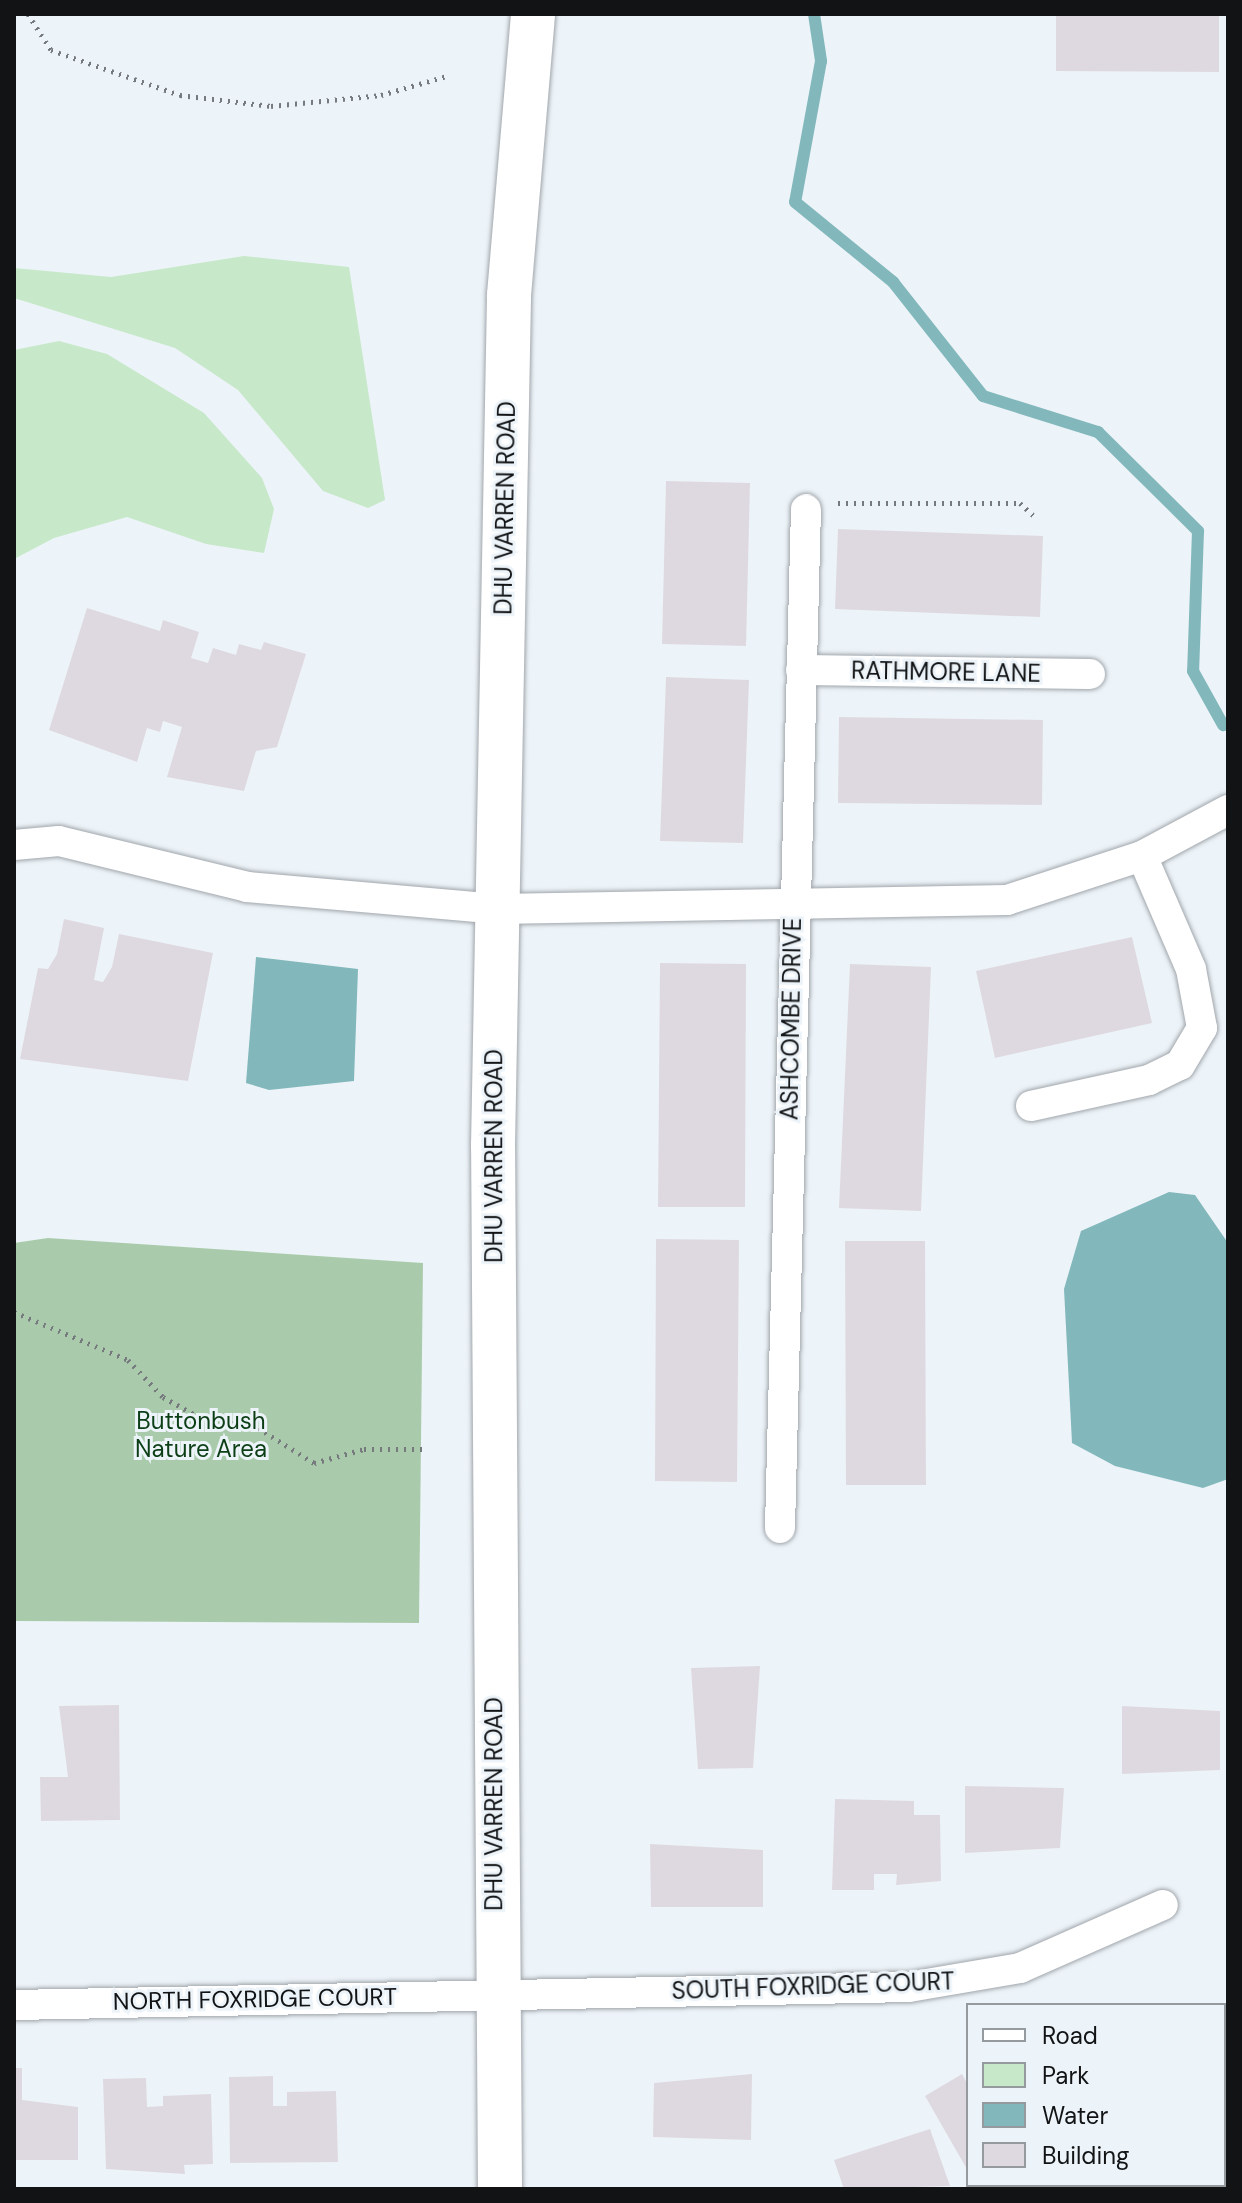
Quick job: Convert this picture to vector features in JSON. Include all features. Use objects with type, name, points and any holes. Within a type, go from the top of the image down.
[{"type":"main road","name":"DHU VARREN ROAD","points":[[500,2189],[496,1996],[497,909],[509,295],[527,123],[533,14]]},
{"type":"main road","name":"DHU VARREN ROAD","points":[[527,123],[547,14]]},
{"type":"street","name":"ASHCOMBE DRIVE","points":[[780,1528],[801,670],[820,508]]},
{"type":"street","name":"RATHMORE LANE","points":[[801,670],[1090,674]]},
{"type":"street","points":[[14,845],[59,841],[247,887],[497,909],[1007,900],[1142,856],[1228,810]]},
{"type":"street","points":[[1031,1106],[1149,1080],[1180,1065],[1193,1049],[1202,1028],[1195,984],[1142,856]]},
{"type":"street","name":"SOUTH FOXRIDGE COURT","points":[[496,1996],[948,1983],[1020,1968],[1163,1905]]},
{"type":"street","name":"NORTH FOXRIDGE COURT","points":[[14,2005],[496,1996]]},
{"type":"path","points":[[28,14],[51,50],[180,95],[271,106],[381,95],[447,76]]},
{"type":"path","points":[[820,508],[843,499],[1020,503],[1033,515]]},
{"type":"path","points":[[14,1312],[128,1360],[163,1397],[199,1417],[258,1428],[314,1463],[364,1449],[427,1449]]},
{"type":"green space","points":[[244,256],[349,267],[385,500],[368,508],[323,491],[238,390],[175,348],[14,298],[14,268],[111,277]]},
{"type":"green space","points":[[59,341],[107,354],[204,413],[262,478],[274,509],[264,553],[206,544],[127,517],[54,538],[14,559],[14,350]]},
{"type":"green space","name":"Buttonbush Nature Area","points":[[48,1238],[423,1263],[419,1623],[14,1621],[14,1243]]},
{"type":"green space","points":[[1228,2102],[1228,2189],[1076,2189],[1226,2187]]},
{"type":"water","points":[[256,957],[358,969],[354,1081],[269,1090],[246,1083]]},
{"type":"water","points":[[1169,1192],[1195,1195],[1228,1243],[1228,1479],[1203,1488],[1115,1466],[1072,1443],[1064,1289],[1081,1231]]},
{"type":"building","points":[[1056,14],[1219,14],[1219,72],[1056,71]]},
{"type":"building","points":[[666,481],[750,483],[746,646],[662,644]]},
{"type":"building","points":[[838,529],[1043,536],[1040,617],[835,609]]},
{"type":"building","points":[[87,608],[160,631],[163,620],[199,632],[191,658],[208,663],[213,648],[236,655],[239,644],[261,650],[264,642],[306,654],[277,747],[256,751],[244,791],[167,777],[182,727],[163,721],[160,732],[147,728],[137,762],[49,730]]},
{"type":"building","points":[[666,677],[749,680],[743,843],[660,841]]},
{"type":"building","points":[[839,717],[1043,720],[1042,805],[838,803]]},
{"type":"building","points":[[64,919],[104,928],[94,980],[103,982],[112,967],[119,934],[213,953],[188,1081],[20,1059],[38,968],[48,969],[57,954]]},
{"type":"building","points":[[1132,937],[1152,1023],[995,1058],[976,971]]},
{"type":"building","points":[[660,963],[746,964],[745,1207],[658,1207]]},
{"type":"building","points":[[850,964],[931,967],[921,1211],[839,1208]]},
{"type":"building","points":[[656,1239],[739,1240],[737,1482],[655,1481]]},
{"type":"building","points":[[845,1241],[925,1241],[926,1485],[846,1485]]},
{"type":"building","points":[[760,1666],[753,1768],[698,1769],[691,1668]]},
{"type":"building","points":[[119,1705],[120,1820],[41,1821],[40,1777],[68,1777],[59,1706]]},
{"type":"building","points":[[1122,1706],[1220,1711],[1220,1770],[1122,1774]]},
{"type":"building","points":[[965,1786],[1064,1788],[1060,1848],[965,1853]]},
{"type":"building","points":[[835,1799],[914,1801],[914,1815],[940,1815],[941,1881],[896,1885],[897,1874],[874,1874],[874,1890],[832,1890]]},
{"type":"building","points":[[650,1844],[763,1850],[763,1907],[651,1907]]},
{"type":"building","points":[[14,2068],[22,2068],[22,2100],[78,2107],[78,2160],[14,2160]]},
{"type":"building","points":[[752,2074],[751,2140],[653,2137],[654,2083]]},
{"type":"building","points":[[962,2074],[966,2081],[966,2168],[925,2096]]},
{"type":"building","points":[[273,2076],[273,2106],[287,2106],[287,2092],[336,2091],[338,2162],[230,2163],[229,2077]]},
{"type":"building","points":[[146,2078],[147,2107],[163,2106],[163,2096],[211,2094],[213,2164],[184,2165],[185,2174],[106,2169],[103,2079]]},
{"type":"building","points":[[930,2129],[950,2186],[844,2189],[834,2160]]},
{"type":"waterway","points":[[814,14],[821,61],[795,202],[893,282],[983,396],[1098,432],[1198,531],[1193,671],[1223,725]]}]
